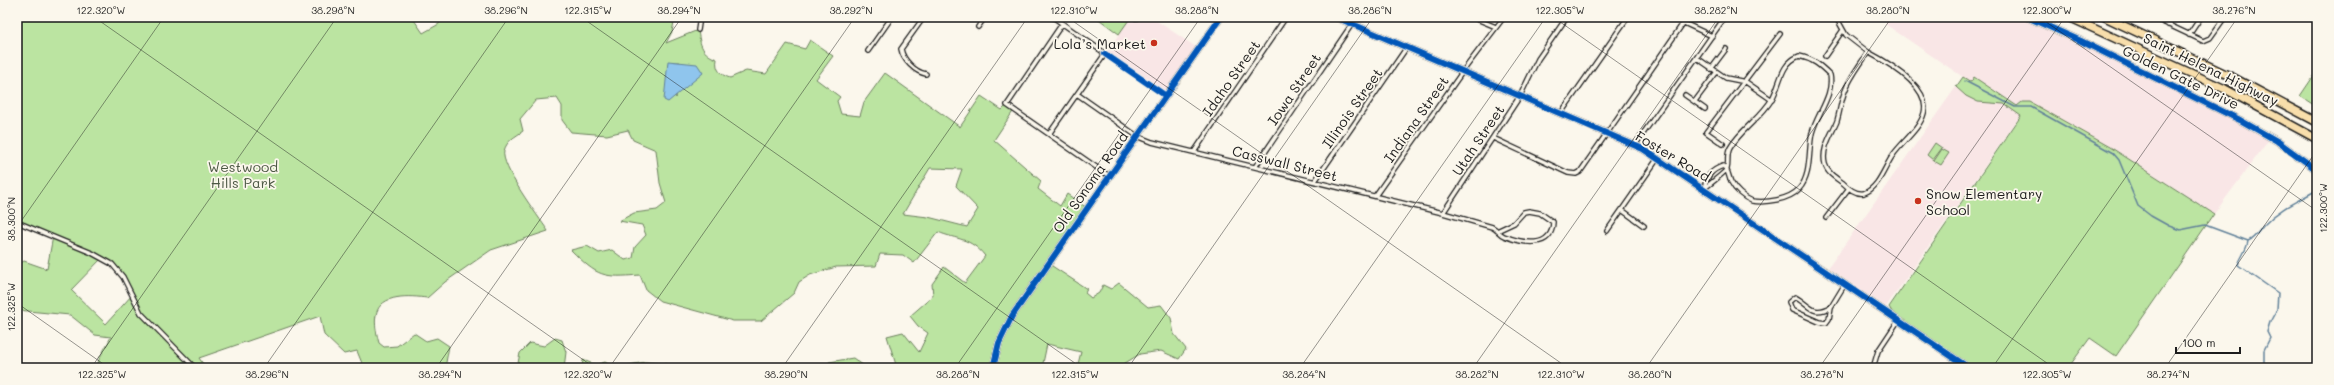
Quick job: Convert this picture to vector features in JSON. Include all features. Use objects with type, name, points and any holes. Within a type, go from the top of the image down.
[{"type":"highway","points":[[2064,17],[2121,40]]},
{"type":"highway","name":"Saint Helena Highway","points":[[2069,17],[2225,89],[2317,139]]},
{"type":"highway","name":"Saint Helena Highway","points":[[2105,17],[2232,77],[2317,122]]},
{"type":"highway","points":[[2112,17],[2137,31]]},
{"type":"street","points":[[698,30],[700,17]]},
{"type":"street","points":[[868,51],[892,17]]},
{"type":"street","points":[[924,17],[901,49],[904,57],[912,67],[926,74]]},
{"type":"street","points":[[978,27],[985,17]]},
{"type":"street","points":[[1053,17],[1166,96]]},
{"type":"street","name":"Old Sonoma Road","points":[[993,368],[999,343],[1012,316],[1221,17]]},
{"type":"street","name":"Idaho Street","points":[[1194,152],[1286,17]]},
{"type":"street","name":"Foster Road","points":[[1336,17],[1635,145],[1704,188],[1969,368]]},
{"type":"street","points":[[1472,17],[1496,27]]},
{"type":"street","name":"Indiana Street","points":[[1375,196],[1463,71],[1504,17]]},
{"type":"street","name":"Utah Street","points":[[1443,213],[1520,96],[1538,59],[1567,17]]},
{"type":"street","points":[[1561,113],[1628,17]]},
{"type":"street","points":[[1671,17],[1712,36]]},
{"type":"street","points":[[1635,145],[1726,17]]},
{"type":"street","points":[[1836,17],[1843,30],[1853,42],[1884,60],[1910,80],[1920,92],[1924,104],[1924,113],[1918,124],[1893,155],[1874,186],[1864,193],[1857,193],[1831,174],[1826,167],[1824,150],[1837,120],[1845,91],[1868,52]]},
{"type":"street","name":"Golden Gate Drive","points":[[2027,17],[2081,41],[2240,120],[2277,141],[2317,170]]},
{"type":"street","points":[[2152,17],[2203,41],[2210,38],[2225,17]]},
{"type":"street","points":[[2168,25],[2173,17]]},
{"type":"street","points":[[2189,34],[2201,17]]},
{"type":"street","points":[[1492,138],[1568,173],[1576,174],[1684,22]]},
{"type":"street","points":[[1062,24],[1006,104],[1109,176]]},
{"type":"street","name":"Iowa Street","points":[[1255,167],[1352,24]]},
{"type":"street","points":[[1824,56],[1843,30]]},
{"type":"street","points":[[1723,144],[1706,132],[1746,82],[1780,34]]},
{"type":"street","name":"Illinois Street","points":[[1315,181],[1407,47]]},
{"type":"street","points":[[1711,69],[1726,49]]},
{"type":"street","points":[[1049,134],[1105,54]]},
{"type":"street","points":[[1799,56],[1808,58],[1817,62],[1830,74],[1831,82],[1812,132],[1804,180],[1800,188],[1794,194],[1781,198],[1752,202],[1730,182],[1727,169],[1728,154],[1732,145],[1772,100],[1784,69],[1793,59],[1799,56]]},
{"type":"street","points":[[1697,58],[1726,78],[1746,82],[1772,100]]},
{"type":"street","points":[[1695,101],[1716,72]]},
{"type":"street","name":"Casswall Street","points":[[1077,94],[1137,136],[1194,152],[1443,213],[1499,230],[1503,236],[1533,244],[1541,243],[1553,228],[1553,222],[1540,213],[1529,211],[1524,212],[1514,223],[1499,230]]},
{"type":"street","points":[[1685,95],[1705,109]]},
{"type":"street","points":[[1607,231],[1658,158]]},
{"type":"street","points":[[1704,188],[1713,169],[1723,166],[1727,169]]},
{"type":"street","points":[[1704,188],[1711,180],[1723,175],[1727,169]]},
{"type":"street","points":[[1826,218],[1849,188]]},
{"type":"street","points":[[1622,210],[1644,226]]},
{"type":"street","points":[[17,222],[92,253],[112,264],[123,277],[141,314],[195,368]]},
{"type":"street","points":[[1831,307],[1822,312],[1816,311],[1795,297],[1789,302],[1792,310],[1822,323],[1829,319],[1831,307],[1846,284]]},
{"type":"street","points":[[1873,368],[1878,351],[1898,321]]},
{"type":"shaded area","points":[[1131,17],[1151,17],[1199,49],[1166,96],[1105,54]]},
{"type":"shaded area","points":[[1890,17],[2027,17],[2271,137],[2214,214],[2110,147],[2017,106],[1974,77],[2021,115],[1886,307],[1828,268],[1963,77],[1885,24]]},
{"type":"green space","name":"Westwood Hills Park","points":[[17,17],[412,17],[423,33],[439,24],[442,17],[675,17],[672,32],[666,43],[698,30],[705,52],[717,59],[719,72],[730,78],[746,71],[766,74],[787,44],[805,49],[810,40],[833,56],[816,79],[840,97],[837,101],[841,114],[860,116],[864,102],[885,73],[960,127],[981,96],[1002,110],[1007,105],[1014,110],[994,140],[1041,181],[1038,189],[1060,206],[1067,194],[1087,208],[1049,264],[1087,289],[1085,293],[1091,298],[1099,293],[1103,285],[1111,289],[1119,283],[1148,307],[1161,305],[1171,318],[1174,334],[1186,349],[1179,359],[1161,351],[1140,354],[1117,368],[1077,368],[1081,352],[1047,344],[1042,368],[897,368],[887,336],[903,332],[919,352],[928,333],[918,326],[910,316],[933,296],[932,284],[944,267],[965,283],[985,256],[969,242],[938,232],[914,263],[903,255],[880,254],[876,266],[836,267],[810,275],[799,282],[794,293],[761,321],[733,321],[660,301],[646,290],[640,275],[609,276],[602,274],[588,266],[571,250],[587,246],[599,253],[612,250],[625,260],[633,258],[635,247],[646,235],[642,225],[619,221],[634,213],[657,210],[666,203],[660,183],[656,150],[633,140],[628,130],[607,135],[571,132],[562,120],[562,106],[557,98],[536,100],[520,119],[523,131],[509,141],[504,151],[504,158],[514,179],[548,231],[491,250],[445,282],[427,298],[405,297],[390,299],[383,303],[376,315],[375,322],[379,343],[384,347],[397,346],[414,333],[426,341],[437,338],[449,346],[445,368],[364,368],[357,351],[344,354],[324,335],[320,316],[199,358],[206,368],[97,368],[99,359],[111,337],[95,335],[70,315],[17,310],[17,265],[24,261],[47,269],[53,236],[17,222]],"holes":[[[672,62],[680,62],[676,98]],[[930,168],[962,169],[956,186],[978,209],[967,227],[928,217],[903,214]],[[102,258],[116,269],[132,295],[106,324],[71,290]]]},
{"type":"green space","points":[[1096,17],[1131,17],[1119,34]]},
{"type":"green space","points":[[2317,71],[2317,107],[2300,96]]},
{"type":"green space","points":[[1963,77],[1971,82],[1974,77],[2017,106],[2022,102],[2030,102],[2110,147],[2214,214],[2116,356],[2090,338],[2068,368],[1969,368],[1898,321],[1889,307],[2021,116],[2004,104],[1978,102],[1966,96],[1956,87]]},
{"type":"green space","points":[[1935,143],[1942,148],[1933,160],[1927,155]]},
{"type":"green space","points":[[1942,149],[1949,153],[1941,165],[1934,161]]},
{"type":"green space","points":[[555,338],[562,340],[566,352],[564,368],[517,368],[520,353],[530,343],[544,346]]},
{"type":"green space","points":[[853,358],[867,368],[829,368],[829,362]]},
{"type":"green space","points":[[583,360],[596,365],[605,362],[615,368],[582,368]]},
{"type":"green space","points":[[645,362],[666,364],[670,368],[624,368],[629,365]]},
{"type":"water","points":[[668,61],[697,64],[703,73],[668,102],[664,100]]},
{"type":"waterway","points":[[1965,81],[2015,107],[2031,107],[2113,153],[2119,160],[2138,206],[2151,216],[2180,230],[2205,225],[2248,241],[2238,265],[2278,293],[2277,309],[2270,322],[2267,332],[2270,338],[2264,350],[2264,368]]},
{"type":"waterway","points":[[2248,241],[2253,238],[2277,213],[2317,190]]},
{"type":"cycle path","points":[[993,368],[999,343],[1012,316],[1221,17]]},
{"type":"cycle path","points":[[1336,17],[1643,149],[1969,368]]},
{"type":"cycle path","points":[[2027,17],[2081,41],[2240,120],[2277,141],[2317,170]]},
{"type":"cycle path","points":[[1105,54],[1166,96]]},
{"type":"place","name":"Lola’s Market","points":[[1154,43]]},
{"type":"place","name":"Snow Elementary School","points":[[1918,201]]}]
